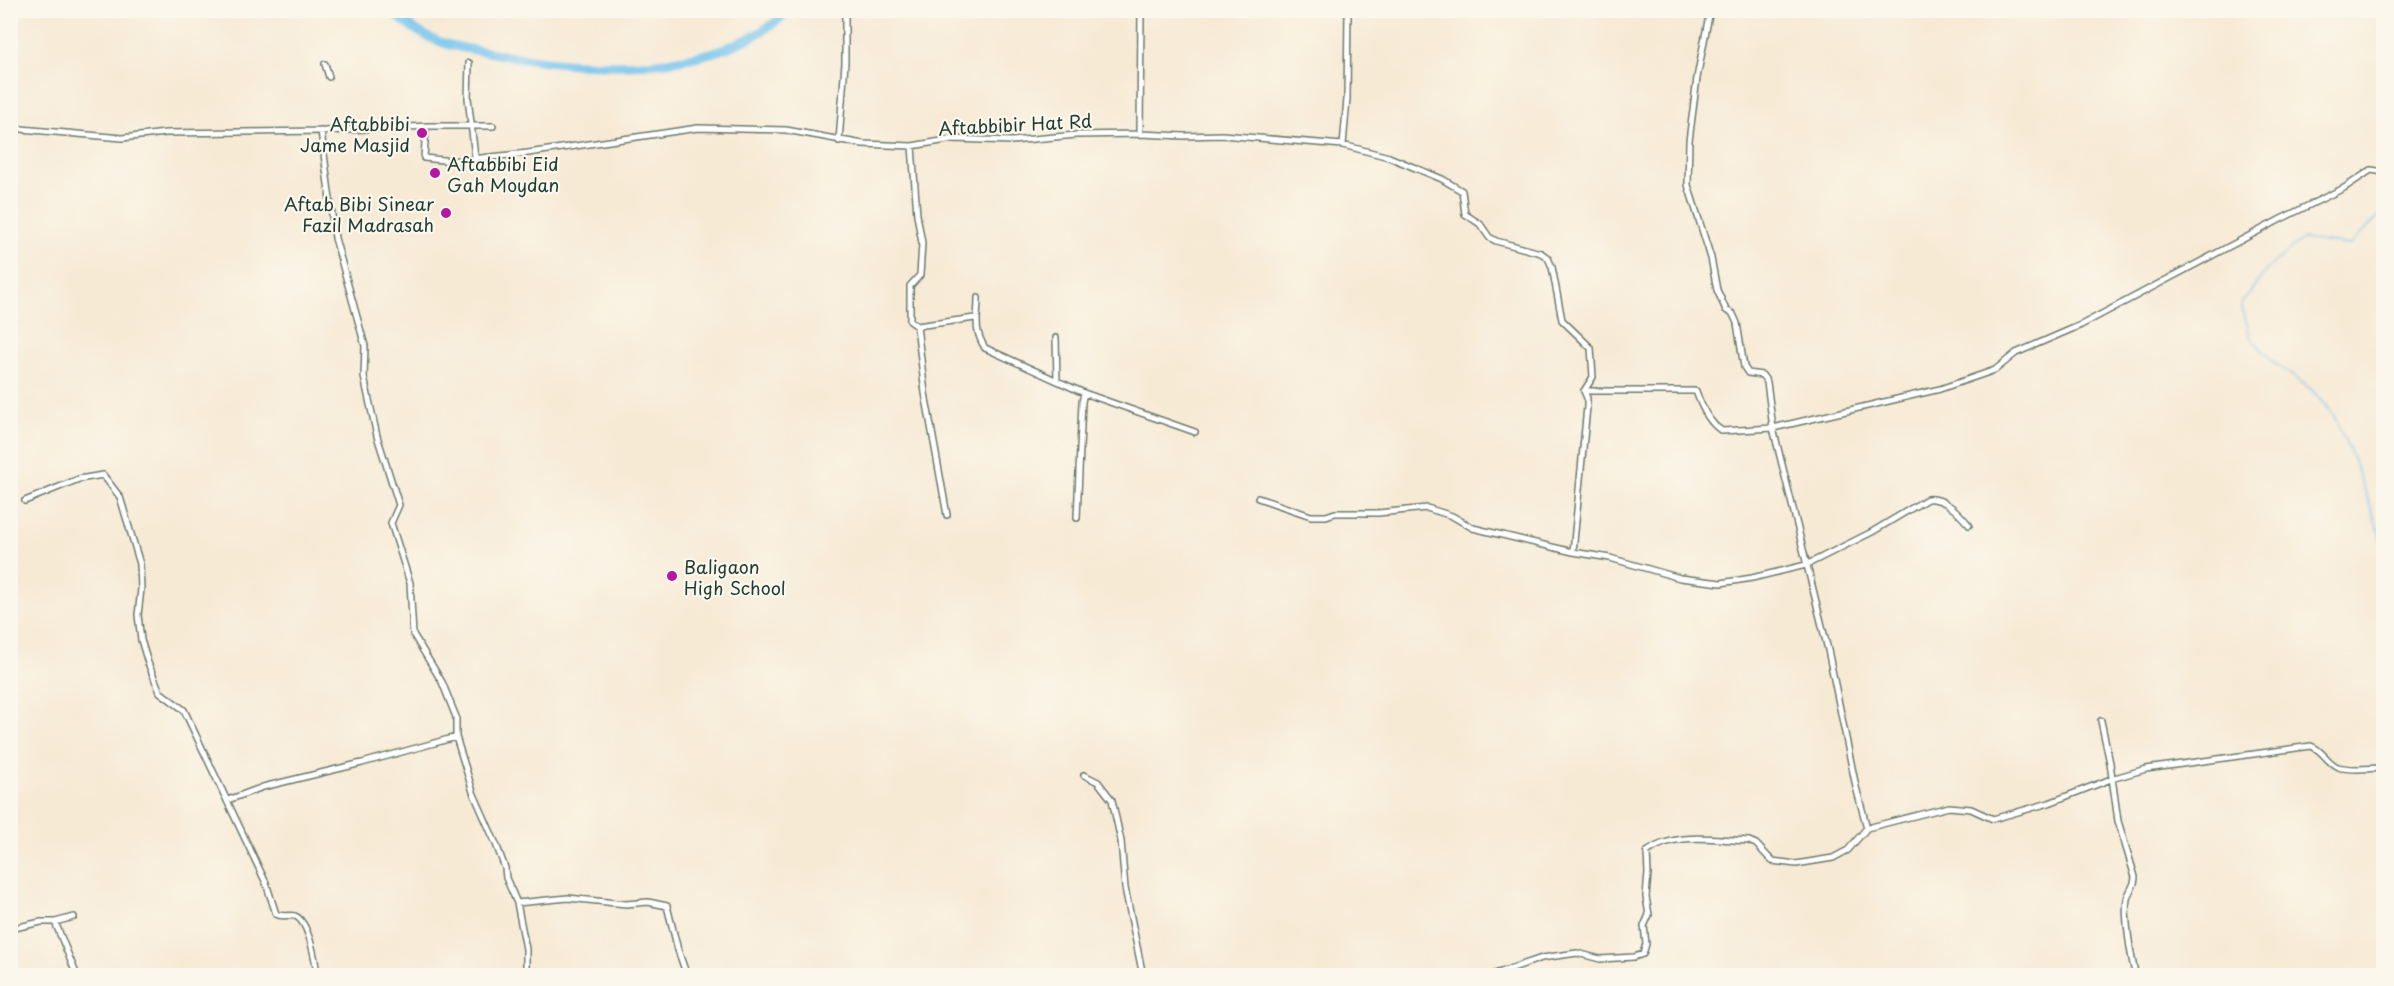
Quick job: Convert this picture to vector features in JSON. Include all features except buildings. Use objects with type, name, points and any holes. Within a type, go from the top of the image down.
[{"type":"street","points":[[839,141],[845,63],[845,10]]},
{"type":"street","points":[[1140,134],[1141,10]]},
{"type":"street","points":[[1343,145],[1347,99],[1348,10]]},
{"type":"street","points":[[1710,10],[1697,78],[1689,141],[1688,185],[1711,258],[1717,290],[1726,310],[1732,314],[1737,323],[1744,367],[1748,373],[1762,375],[1767,382],[1773,428],[1787,477],[1806,565],[1828,650],[1856,787],[1867,828]]},
{"type":"street","points":[[469,63],[468,98],[475,158]]},
{"type":"street","points":[[325,64],[329,77]]},
{"type":"street","points":[[10,128],[122,138],[166,132],[321,131],[493,126]]},
{"type":"street","name":"Aftabbibir Hat Rd","points":[[426,127],[423,158],[453,160],[528,153],[698,128],[786,129],[839,141],[912,146],[953,139],[1012,141],[1076,135],[1140,134],[1222,135],[1343,145],[1389,157],[1442,178],[1462,191],[1465,214],[1480,224],[1489,237],[1504,244],[1541,253],[1548,258],[1564,323],[1591,348],[1593,377],[1584,391]]},
{"type":"street","points":[[321,131],[335,238],[365,346],[364,377],[377,436],[399,505],[391,523],[410,583],[413,634],[442,682],[456,717],[456,737],[473,792],[496,844],[505,868],[506,878],[517,903],[526,950],[526,975]]},
{"type":"street","points":[[912,146],[917,214],[922,243],[920,275],[910,286],[910,321],[917,326],[975,318]]},
{"type":"street","points":[[1573,552],[1587,407],[1584,391],[1696,392],[1702,408],[1715,426],[1722,431],[1773,428],[1941,389],[1995,370],[2016,353],[2081,325],[2344,188],[2371,170],[2384,172]]},
{"type":"street","points":[[978,298],[975,318],[985,348],[1084,393],[1195,432]]},
{"type":"street","points":[[917,326],[925,393],[947,515]]},
{"type":"street","points":[[1056,338],[1057,380]]},
{"type":"street","points":[[1077,518],[1084,393]]},
{"type":"street","points":[[25,501],[79,479],[103,475],[120,496],[140,564],[141,589],[138,615],[141,640],[148,663],[160,692],[184,710],[266,883],[276,914],[280,917],[294,916],[300,920],[315,953],[317,975]]},
{"type":"street","points":[[1258,498],[1311,516],[1427,508],[1452,516],[1473,528],[1573,552],[1610,558],[1680,578],[1708,582],[1752,578],[1806,565],[1872,532],[1927,499],[1936,498],[1958,512],[1968,525]]},
{"type":"street","points":[[2101,721],[2118,821],[2135,877],[2134,886],[2127,898],[2136,975]]},
{"type":"street","points":[[228,800],[263,787],[456,737]]},
{"type":"street","points":[[1489,975],[1542,958],[1577,953],[1600,959],[1634,957],[1643,954],[1646,944],[1644,926],[1649,915],[1646,897],[1647,852],[1663,843],[1685,839],[1749,841],[1756,844],[1772,861],[1796,864],[1833,858],[1848,850],[1867,828],[1949,807],[1971,809],[1993,819],[2049,803],[2111,779],[2146,769],[2311,746],[2318,748],[2338,767],[2384,768]]},
{"type":"street","points":[[1084,775],[1098,782],[1112,800],[1121,841],[1125,888],[1143,975]]},
{"type":"street","points":[[517,903],[568,898],[626,904],[648,902],[667,906],[687,975]]},
{"type":"street","points":[[10,929],[74,917]]},
{"type":"street","points":[[55,922],[77,975]]},
{"type":"waterway","points":[[389,10],[419,32],[449,45],[533,59],[611,65],[651,64],[689,58],[726,48],[760,32],[790,10]]},
{"type":"waterway","points":[[2384,211],[2350,245],[2303,239],[2269,267],[2241,304],[2251,338],[2273,362],[2312,390],[2334,416],[2356,466],[2378,528],[2384,554]]},
{"type":"place","name":"Aftabbibi Jame Masjid","points":[[422,133]]},
{"type":"place","name":"Aftabbibi Eid Gah Moydan","points":[[435,173]]},
{"type":"place","name":"Aftab Bibi Sinear Fazil Madrasah","points":[[446,213]]},
{"type":"place","name":"Baligaon High School","points":[[672,576]]}]
